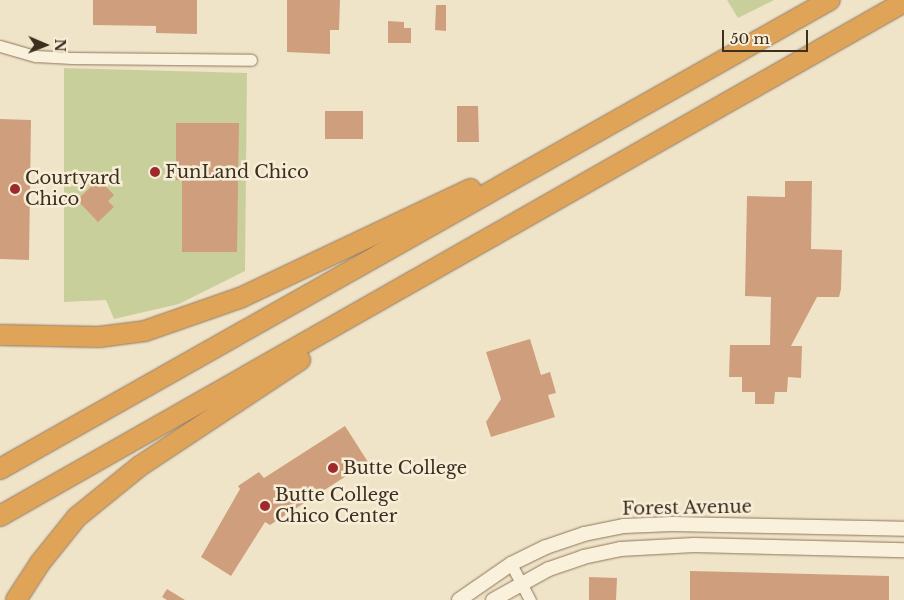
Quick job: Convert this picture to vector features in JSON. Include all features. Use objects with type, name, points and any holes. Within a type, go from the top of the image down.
[{"type":"highway","points":[[0,469],[830,0]]},
{"type":"highway","points":[[0,516],[904,2]]},
{"type":"highway","points":[[0,335],[99,338],[145,331],[240,298],[494,178],[537,166]]},
{"type":"highway","points":[[16,600],[40,563],[78,518],[140,466],[401,289]]},
{"type":"street","points":[[0,46],[36,56],[251,60]]},
{"type":"street","name":"Forest Avenue","points":[[459,600],[511,564],[584,534],[624,526],[672,524],[904,529]]},
{"type":"street","name":"Forest Avenue","points":[[493,600],[521,582],[583,557],[652,546],[904,550]]},
{"type":"street","points":[[511,564],[530,600]]},
{"type":"green space","points":[[727,0],[774,0],[738,18]]},
{"type":"green space","name":"FunLand Chico","points":[[64,68],[247,73],[245,271],[179,304],[114,319],[106,300],[64,302]]},
{"type":"building","points":[[93,0],[197,0],[197,34],[156,33],[156,26],[93,25]]},
{"type":"building","points":[[287,0],[340,0],[339,30],[330,30],[330,54],[287,52]]},
{"type":"building","points":[[436,5],[446,5],[446,31],[435,30]]},
{"type":"building","points":[[388,21],[404,22],[404,28],[411,28],[411,43],[388,43]]},
{"type":"building","points":[[457,106],[478,106],[479,142],[457,142]]},
{"type":"building","points":[[325,111],[363,111],[363,139],[325,139]]},
{"type":"building","name":"Courtyard Chico","points":[[0,119],[31,120],[29,260],[0,259]]},
{"type":"building","points":[[176,123],[239,123],[237,252],[182,252],[182,180],[176,180]]},
{"type":"building","points":[[99,179],[114,195],[108,201],[114,207],[98,222],[77,200]]},
{"type":"building","points":[[785,181],[812,181],[811,249],[842,250],[841,289],[839,297],[817,297],[791,346],[802,346],[801,378],[788,377],[787,392],[775,392],[774,404],[755,404],[755,392],[742,392],[742,377],[729,377],[730,345],[770,345],[771,297],[745,296],[747,196],[785,197]]},
{"type":"building","points":[[530,339],[541,375],[550,372],[556,393],[548,395],[555,417],[491,437],[486,422],[501,399],[486,352]]},
{"type":"building","name":"Butte College Chico Center","points":[[345,426],[368,462],[270,525],[265,522],[231,576],[201,557],[240,489],[238,486],[259,472],[264,478]]},
{"type":"building","points":[[690,571],[889,576],[889,600],[690,600]]},
{"type":"building","points":[[589,577],[617,578],[616,600],[589,600]]},
{"type":"building","points":[[167,589],[185,600],[167,600],[162,597]]},
{"type":"place","name":"FunLand Chico","points":[[155,172]]},
{"type":"place","name":"Courtyard Chico","points":[[15,189]]},
{"type":"place","name":"Butte College","points":[[333,468]]},
{"type":"place","name":"Butte College Chico Center","points":[[265,506]]}]
